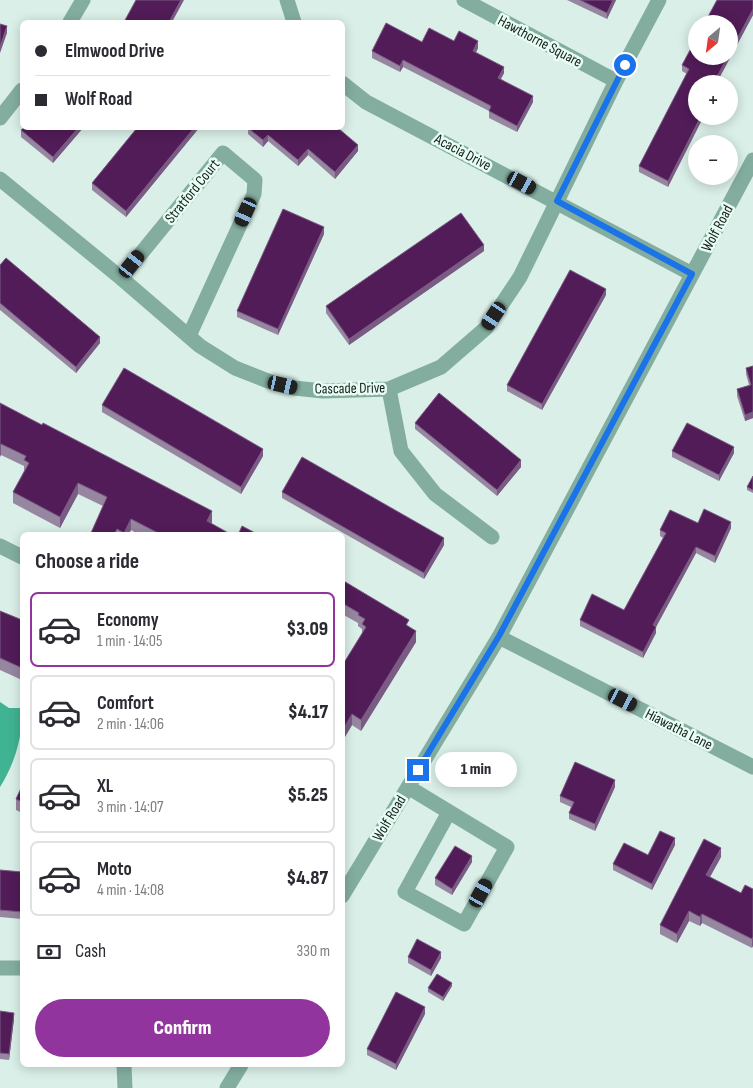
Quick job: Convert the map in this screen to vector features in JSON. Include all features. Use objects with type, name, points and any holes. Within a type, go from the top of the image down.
[{"type":"street","points":[[71,20],[82,0]]},
{"type":"street","points":[[286,0],[293,20]]},
{"type":"street","name":"Hawthorne Square","points":[[464,0],[616,81]]},
{"type":"street","name":"Cascade Drive","points":[[0,179],[211,354],[227,364],[272,383],[323,391],[389,388],[441,368],[486,328],[520,278],[616,81],[659,0]]},
{"type":"street","name":"Acacia Drive","points":[[345,85],[366,102],[557,201],[692,274]]},
{"type":"street","points":[[0,118],[20,93]]},
{"type":"street","name":"Stratford Court","points":[[121,278],[223,153],[255,180],[254,194],[189,336]]},
{"type":"street","name":"Wolf Road","points":[[345,891],[499,636],[753,160]]},
{"type":"street","points":[[389,388],[401,451],[436,494],[492,538]]},
{"type":"street","points":[[0,546],[20,555]]},
{"type":"street","name":"Hiawatha Lane","points":[[499,636],[753,767]]},
{"type":"street","points":[[408,787],[507,847],[464,924],[405,892],[449,812]]},
{"type":"street","points":[[0,968],[20,968]]},
{"type":"street","points":[[124,1067],[125,1088]]},
{"type":"street","points":[[227,1088],[240,1067]]},
{"type":"shaded area","points":[[0,702],[9,708],[20,708],[20,734],[14,759],[0,787]]},
{"type":"building","points":[[136,0],[181,0],[170,20],[125,20]]},
{"type":"building","points":[[580,0],[613,0],[607,13]]},
{"type":"building","points":[[717,0],[753,0],[753,9],[738,37],[738,15],[709,15]]},
{"type":"building","points":[[386,23],[422,42],[429,28],[454,41],[459,31],[478,41],[473,51],[504,67],[498,78],[533,96],[517,126],[489,111],[491,106],[403,60],[400,66],[372,51]]},
{"type":"building","points":[[0,24],[7,26],[0,47]]},
{"type":"building","points":[[688,54],[688,65],[723,65],[718,75],[688,75],[688,125],[696,125],[691,135],[688,135],[688,142],[668,181],[639,166],[689,69],[682,65]]},
{"type":"building","points":[[21,130],[76,130],[53,157]]},
{"type":"building","points":[[135,130],[192,130],[126,211],[92,183]]},
{"type":"building","points":[[250,130],[340,130],[358,145],[335,172],[308,149],[298,160],[268,135],[263,140]]},
{"type":"building","points":[[283,209],[324,227],[278,329],[237,311]]},
{"type":"building","points":[[461,213],[484,245],[349,339],[326,306]]},
{"type":"building","points":[[6,258],[100,337],[76,367],[0,303],[0,265]]},
{"type":"building","points":[[570,270],[606,289],[542,404],[507,385]]},
{"type":"building","points":[[753,366],[753,412],[745,415],[737,389],[751,385],[746,368]]},
{"type":"building","points":[[124,368],[263,449],[241,487],[102,405]]},
{"type":"building","points":[[439,393],[521,460],[497,490],[415,423]]},
{"type":"building","points":[[0,403],[42,425],[43,423],[212,511],[207,521],[227,532],[156,532],[131,519],[124,532],[117,529],[116,532],[91,532],[107,497],[78,483],[60,517],[13,492],[29,463],[24,460],[26,456],[1,444],[0,446]]},
{"type":"building","points":[[687,423],[734,447],[719,475],[672,451]]},
{"type":"building","points":[[302,457],[444,538],[424,573],[282,492]]},
{"type":"building","points":[[753,476],[753,490],[747,487]]},
{"type":"building","points":[[704,509],[731,522],[715,556],[696,547],[653,625],[656,627],[643,652],[580,620],[592,594],[624,610],[666,533],[660,530],[670,510],[698,523]]},
{"type":"building","points":[[242,526],[253,532],[239,532]]},
{"type":"building","points":[[345,582],[409,620],[406,625],[416,631],[361,720],[352,714],[345,726],[345,661],[366,627],[362,624],[365,619],[358,615],[359,613],[345,605]]},
{"type":"building","points":[[0,611],[20,619],[20,667],[0,658]]},
{"type":"building","points":[[575,762],[615,780],[595,824],[569,813],[574,802],[560,796]]},
{"type":"building","points":[[20,790],[20,801],[16,799]]},
{"type":"building","points":[[660,831],[675,838],[652,884],[613,864],[624,843],[648,855]]},
{"type":"building","points":[[704,839],[721,848],[706,875],[741,893],[745,885],[753,889],[752,939],[702,914],[700,917],[689,911],[677,934],[660,925]]},
{"type":"building","points":[[455,846],[472,856],[452,889],[435,878]]},
{"type":"building","points":[[0,870],[20,872],[20,912],[0,910]]},
{"type":"building","points":[[417,939],[441,952],[431,970],[408,957]]},
{"type":"building","points":[[437,974],[452,983],[443,997],[428,988]]},
{"type":"building","points":[[396,992],[425,1007],[396,1064],[367,1049]]},
{"type":"building","points":[[0,1011],[14,1013],[9,1054],[0,1053]]},
{"type":"route","points":[[418,770],[499,636],[692,274],[557,201],[625,65]]}]
